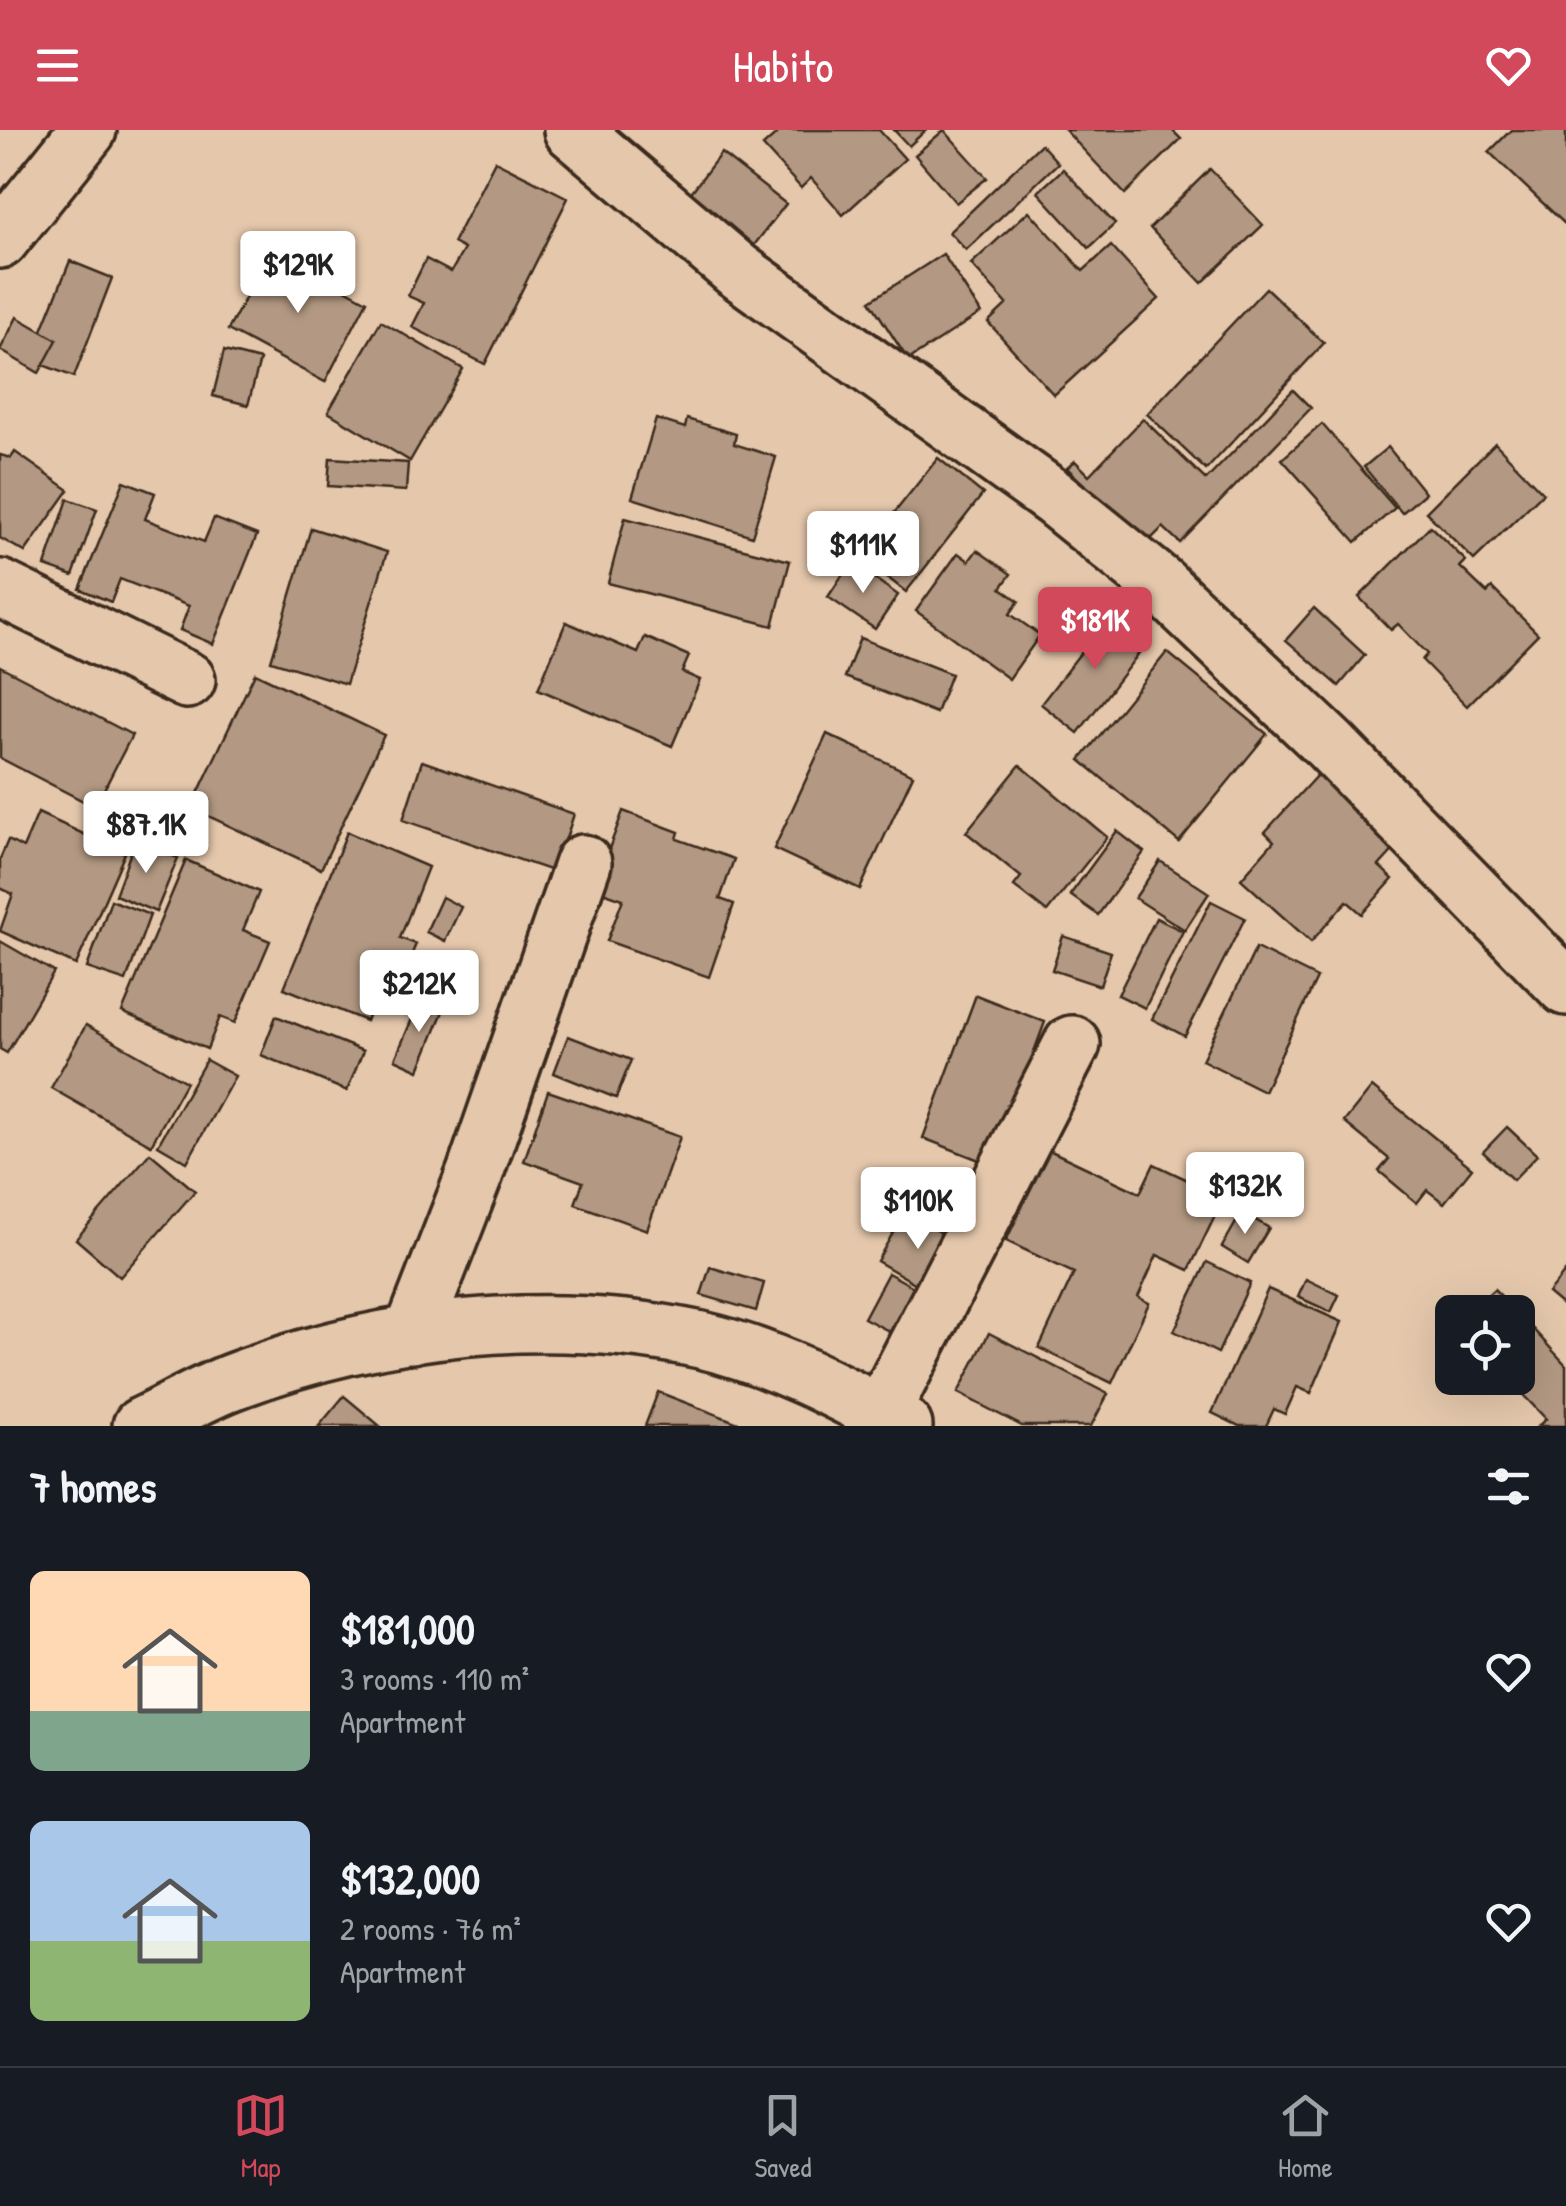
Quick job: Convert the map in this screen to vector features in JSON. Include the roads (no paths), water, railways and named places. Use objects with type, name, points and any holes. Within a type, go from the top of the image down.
[{"type":"street","points":[[0,240],[88,130]]},
{"type":"street","points":[[572,130],[737,270],[1054,498],[1159,584],[1330,745],[1566,987]]},
{"type":"street","points":[[0,588],[187,680]]},
{"type":"street","points":[[412,1334],[474,1173],[583,863]]},
{"type":"street","points":[[141,1426],[236,1380],[351,1346],[412,1334],[551,1323],[701,1340],[776,1364],[892,1420],[1072,1044]]}]
